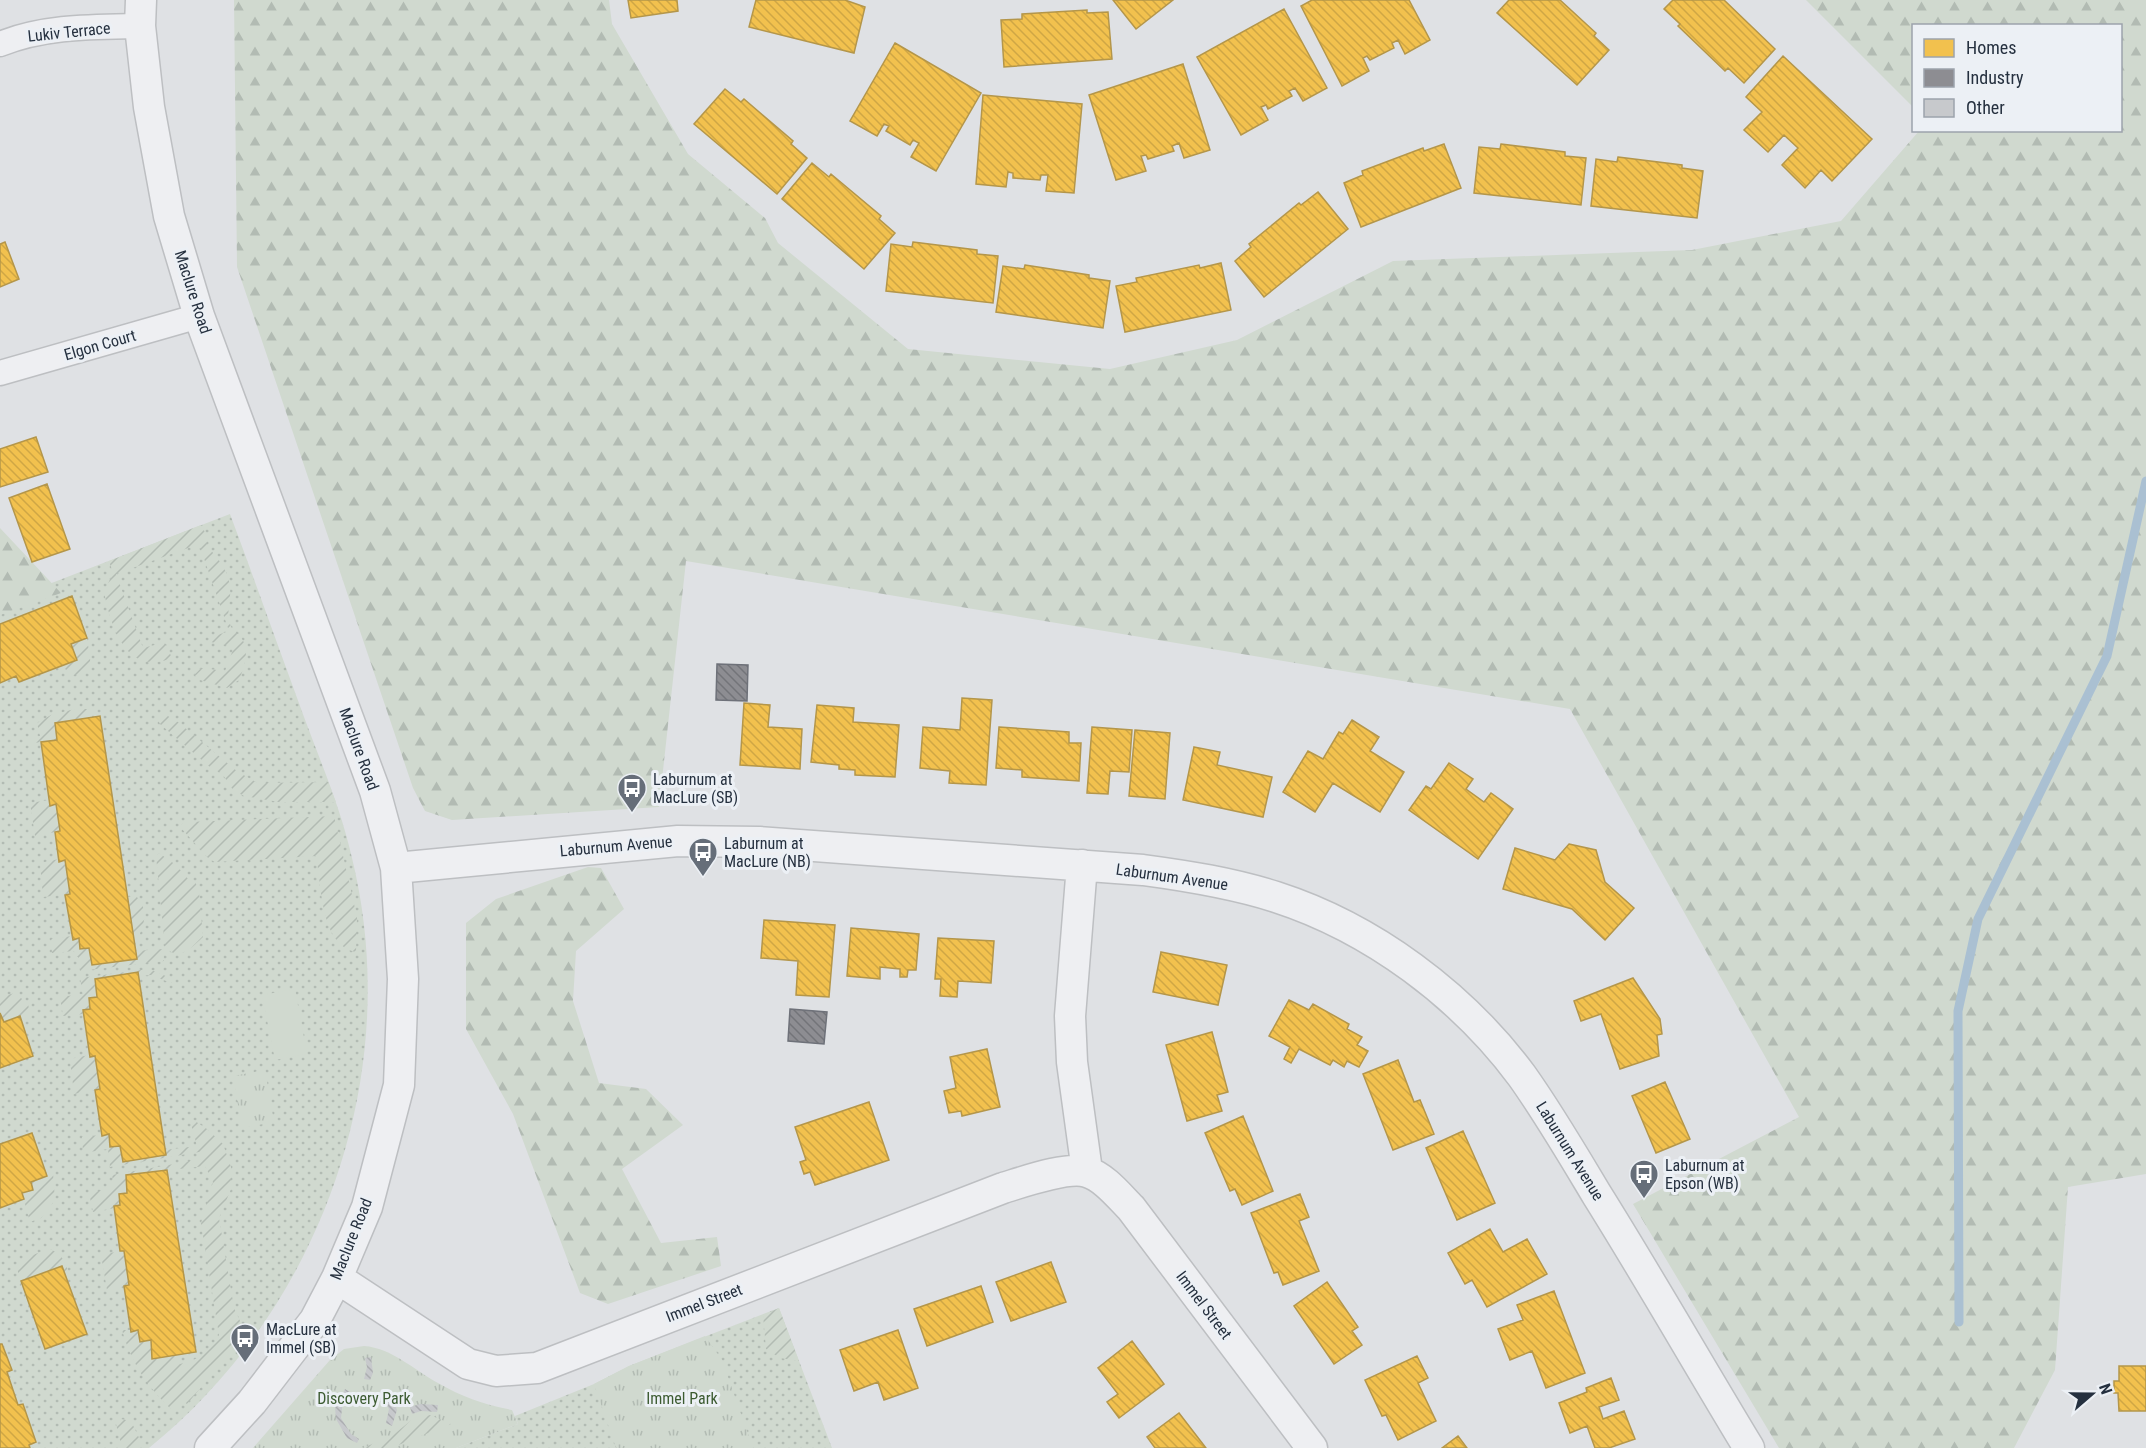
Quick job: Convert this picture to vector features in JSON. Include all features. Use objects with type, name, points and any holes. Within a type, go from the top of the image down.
[{"type":"street","name":"Lukiv Terrace","points":[[0,45],[25,34],[84,27],[141,13]]},
{"type":"street","name":"Maclure Road","points":[[141,13],[149,108],[169,216],[200,316],[375,791],[396,868],[403,979],[399,1085],[367,1207],[337,1278],[315,1320],[252,1402],[210,1448]]},
{"type":"street","name":"Elgon Court","points":[[0,373],[200,316]]},
{"type":"street","name":"Laburnum Avenue","points":[[396,868],[678,841],[759,842],[1082,865],[1204,878],[1277,897],[1368,940],[1424,977],[1449,998],[1495,1045],[1543,1107],[1749,1448]]},
{"type":"street","points":[[1082,865],[1070,1016],[1072,1062],[1087,1171]]},
{"type":"street","name":"Immel Street","points":[[337,1278],[468,1364],[496,1371],[537,1368],[1003,1188],[1056,1173],[1087,1171],[1112,1188],[1131,1208],[1312,1448]]},
{"type":"green space","points":[[234,0],[609,0],[612,24],[688,154],[765,218],[778,243],[908,349],[1110,369],[1237,340],[1393,261],[1692,250],[1841,221],[1918,132],[2122,132],[2122,24],[1912,24],[1912,106],[1806,0],[2146,0],[2146,1174],[2068,1187],[2055,1370],[2014,1448],[1779,1448],[1633,1204],[1799,1117],[1570,709],[686,561],[659,807],[452,820],[425,811],[413,788],[237,267]]},
{"type":"green space","points":[[230,514],[330,786],[352,858],[366,940],[367,1022],[356,1103],[335,1182],[303,1257],[261,1328],[209,1392],[149,1448],[0,1448],[0,603]]},
{"type":"green space","points":[[201,525],[207,536],[207,546],[221,562],[227,575],[230,588],[229,621],[246,649],[239,680],[227,688],[200,680],[194,675],[201,668],[225,671],[234,647],[211,642],[212,637],[229,631],[199,544],[116,574],[143,648],[162,643],[167,646],[171,656],[169,659],[154,662],[141,660],[131,654],[116,632],[104,592],[113,573],[109,561]]},
{"type":"green space","points":[[0,528],[61,593],[0,615]]},
{"type":"green space","points":[[87,638],[89,666],[84,675],[69,675],[63,665],[77,660],[71,644]]},
{"type":"green space","points":[[75,709],[91,709],[92,717],[55,723],[57,740],[26,744],[27,740],[40,736],[37,723],[51,715]]},
{"type":"green space","points":[[161,712],[178,722],[238,772],[258,783],[328,782],[336,802],[279,802],[244,796],[233,790],[221,772],[211,768],[160,724],[156,716]]},
{"type":"green space","points":[[49,800],[50,805],[56,804],[60,831],[35,836],[30,803]]},
{"type":"green space","points":[[334,816],[357,917],[356,952],[344,947],[335,938],[329,926],[316,856],[215,862],[209,859],[181,828],[182,824],[189,822]]},
{"type":"green space","points":[[159,853],[176,865],[189,880],[195,881],[199,892],[203,937],[185,952],[175,953],[165,947],[156,856]]},
{"type":"green space","points":[[65,860],[70,894],[43,897],[40,863]]},
{"type":"green space","points":[[588,867],[601,868],[624,909],[576,951],[573,1001],[599,1083],[646,1089],[683,1125],[622,1169],[661,1243],[717,1237],[721,1266],[608,1304],[580,1293],[513,1114],[466,1029],[466,923],[496,899]]},
{"type":"green space","points":[[136,896],[143,908],[144,920],[135,945],[127,897]]},
{"type":"green space","points":[[72,936],[73,939],[79,938],[80,949],[89,948],[92,965],[136,959],[135,951],[163,949],[164,961],[80,971],[78,957],[75,957],[74,951],[52,953],[51,939]]},
{"type":"green space","points":[[149,969],[173,979],[171,983],[151,975],[139,976],[138,973],[95,979],[97,997],[89,998],[90,1009],[83,1010],[83,1014],[63,1016],[60,997],[83,994],[80,978]]},
{"type":"green space","points":[[295,989],[307,1054],[275,1060],[262,995]]},
{"type":"green space","points":[[15,993],[28,1004],[31,1018],[21,1021],[20,1016],[4,1022],[0,1013],[0,997]]},
{"type":"green space","points":[[95,1056],[100,1089],[74,1094],[70,1059]]},
{"type":"green space","points":[[265,1070],[274,1122],[242,1128],[233,1076]]},
{"type":"green space","points":[[189,1117],[223,1144],[231,1167],[231,1189],[219,1218],[234,1308],[246,1334],[187,1404],[183,1401],[173,1411],[142,1374],[130,1353],[122,1330],[138,1330],[140,1342],[151,1340],[153,1359],[178,1355],[180,1364],[203,1354],[216,1341],[219,1335],[201,1223],[213,1182],[205,1166],[127,1175],[127,1193],[119,1194],[120,1205],[93,1212],[89,1193],[114,1188],[112,1175],[202,1159],[199,1152],[110,1167],[108,1149],[83,1153],[82,1137],[109,1134],[110,1147],[120,1146],[123,1162],[165,1155],[165,1150],[197,1146]]},
{"type":"green space","points":[[53,1173],[55,1200],[41,1218],[30,1222],[22,1193],[33,1189],[31,1182]]},
{"type":"green space","points":[[48,1249],[53,1250],[64,1260],[68,1270],[67,1280],[62,1266],[21,1281],[45,1349],[20,1286],[17,1265],[23,1259]]},
{"type":"green space","points":[[124,1251],[129,1285],[107,1290],[101,1255]]},
{"type":"green space","points":[[779,1308],[832,1448],[456,1448],[518,1424],[515,1416],[594,1384],[629,1366]]},
{"type":"green space","points":[[779,1308],[799,1361],[780,1358],[766,1349],[763,1315]]},
{"type":"green space","name":"Immel Park","points":[[705,1336],[722,1360],[753,1448],[616,1448],[594,1384],[629,1366]]},
{"type":"green space","name":"Discovery Park","points":[[364,1346],[393,1355],[438,1383],[465,1396],[512,1410],[518,1424],[456,1448],[253,1448],[330,1360],[344,1349]]},
{"type":"green space","points":[[430,1415],[451,1424],[391,1448],[363,1448],[393,1435],[413,1419]]},
{"type":"green space","points":[[115,1420],[131,1421],[142,1444],[137,1448],[122,1448]]},
{"type":"building: Homes","points":[[628,0],[677,0],[678,11],[631,18]]},
{"type":"building: Homes","points":[[756,0],[845,0],[865,7],[854,53],[749,27]]},
{"type":"building: Homes","points":[[1113,0],[1173,0],[1136,29]]},
{"type":"building: Homes","points":[[1312,0],[1409,0],[1430,40],[1405,54],[1398,40],[1392,43],[1394,48],[1370,60],[1367,56],[1363,58],[1369,71],[1342,86],[1301,6]]},
{"type":"building: Homes","points":[[1509,0],[1560,0],[1596,33],[1594,36],[1609,50],[1577,85],[1497,13]]},
{"type":"building: Homes","points":[[1673,0],[1724,0],[1775,49],[1744,83],[1728,68],[1725,71],[1678,26],[1680,24],[1664,9]]},
{"type":"building: Homes","points":[[1284,9],[1327,88],[1303,101],[1295,88],[1289,91],[1292,96],[1268,109],[1266,105],[1261,107],[1268,120],[1241,135],[1197,57]]},
{"type":"building: Homes","points":[[1087,10],[1087,13],[1108,12],[1112,59],[1004,67],[1001,20],[1022,19],[1022,14]]},
{"type":"building: Homes","points":[[895,43],[981,93],[936,171],[911,157],[919,143],[913,140],[910,145],[886,131],[889,126],[884,124],[877,136],[850,121]]},
{"type":"building: Homes","points":[[1783,56],[1872,139],[1832,181],[1821,170],[1805,188],[1782,165],[1798,148],[1784,135],[1768,152],[1744,130],[1762,112],[1746,97]]},
{"type":"building: Homes","points":[[1183,64],[1210,150],[1184,158],[1179,143],[1172,146],[1174,151],[1148,159],[1146,155],[1141,156],[1146,171],[1116,180],[1089,95]]},
{"type":"building: Homes","points":[[725,89],[741,102],[744,99],[793,141],[791,144],[807,158],[777,194],[694,124]]},
{"type":"building: Homes","points":[[983,95],[1082,104],[1074,193],[1046,191],[1048,175],[1041,175],[1040,180],[1013,178],[1013,173],[1008,172],[1006,187],[976,184]]},
{"type":"building: Homes","points":[[1444,144],[1461,188],[1361,227],[1344,183],[1363,175],[1362,171],[1423,148],[1424,151]]},
{"type":"building: Homes","points":[[1501,144],[1565,152],[1565,156],[1586,158],[1581,205],[1474,193],[1479,147],[1500,149]]},
{"type":"building: Homes","points":[[1618,157],[1682,165],[1682,168],[1703,171],[1697,218],[1591,206],[1596,159],[1617,162]]},
{"type":"building: Homes","points":[[812,163],[829,177],[831,174],[881,216],[879,219],[895,233],[864,269],[782,199]]},
{"type":"building: Homes","points":[[1318,192],[1348,229],[1264,297],[1235,261],[1251,247],[1249,244],[1299,203],[1301,205]]},
{"type":"building: Homes","points":[[5,242],[19,279],[0,287],[0,244]]},
{"type":"building: Homes","points":[[913,242],[977,250],[977,254],[998,256],[993,303],[886,291],[891,244],[912,247]]},
{"type":"building: Homes","points":[[1221,263],[1231,310],[1125,332],[1116,286],[1137,282],[1136,278],[1199,265],[1200,268]]},
{"type":"building: Homes","points":[[1025,265],[1089,275],[1089,278],[1110,281],[1103,328],[996,312],[1003,266],[1024,269]]},
{"type":"building: Homes","points":[[36,437],[48,472],[0,487],[0,449]]},
{"type":"building: Homes","points":[[47,484],[70,549],[32,562],[9,498]]},
{"type":"building: Homes","points":[[72,596],[87,638],[71,644],[77,660],[19,682],[16,676],[0,683],[0,624]]},
{"type":"building: Homes","points":[[962,698],[992,700],[986,785],[949,783],[950,771],[920,768],[923,727],[960,730]]},
{"type":"building: Homes","points":[[744,703],[770,705],[768,727],[802,729],[800,769],[740,765]]},
{"type":"building: Homes","points":[[817,705],[854,708],[853,722],[899,725],[895,777],[855,775],[855,770],[839,769],[839,765],[811,762]]},
{"type":"building: Homes","points":[[100,716],[137,959],[92,965],[89,948],[80,949],[79,938],[73,940],[65,895],[70,894],[65,860],[59,862],[55,832],[60,831],[56,804],[50,806],[41,742],[57,740],[55,723]]},
{"type":"building: Homes","points":[[1352,720],[1379,737],[1370,751],[1404,772],[1380,812],[1333,783],[1315,812],[1283,792],[1308,751],[1323,759],[1339,732],[1343,734]]},
{"type":"building: Homes","points":[[999,727],[1069,732],[1069,743],[1081,743],[1079,781],[1022,777],[1022,770],[996,768]]},
{"type":"building: Homes","points":[[1092,727],[1132,730],[1129,772],[1110,771],[1108,794],[1087,793]]},
{"type":"building: Homes","points":[[1135,730],[1170,733],[1165,799],[1129,796]]},
{"type":"building: Homes","points":[[1194,747],[1220,752],[1217,765],[1272,777],[1263,817],[1183,800]]},
{"type":"building: Homes","points":[[1449,763],[1473,779],[1466,789],[1484,802],[1491,793],[1513,809],[1478,859],[1409,810],[1426,786],[1431,789]]},
{"type":"building: Homes","points":[[1569,844],[1596,850],[1605,882],[1634,908],[1605,940],[1572,909],[1503,889],[1515,848],[1555,860]]},
{"type":"building: Homes","points":[[764,920],[835,925],[829,997],[796,995],[798,961],[761,958]]},
{"type":"building: Homes","points":[[851,928],[919,934],[916,970],[908,970],[907,977],[900,977],[900,969],[880,967],[880,979],[847,976]]},
{"type":"building: Homes","points":[[938,938],[994,941],[991,983],[958,981],[957,997],[940,996],[941,979],[935,979]]},
{"type":"building: Homes","points":[[1161,952],[1227,965],[1218,1005],[1153,992]]},
{"type":"building: Homes","points":[[138,972],[166,1155],[123,1162],[120,1146],[110,1147],[109,1134],[102,1136],[95,1090],[100,1089],[95,1056],[90,1057],[83,1010],[90,1009],[89,998],[97,997],[95,979]]},
{"type":"building: Homes","points":[[1633,978],[1660,1019],[1662,1034],[1657,1035],[1659,1056],[1620,1069],[1601,1014],[1581,1021],[1574,1001]]},
{"type":"building: Homes","points":[[1289,1000],[1309,1010],[1313,1004],[1349,1024],[1347,1029],[1362,1037],[1357,1045],[1368,1051],[1359,1067],[1347,1061],[1344,1067],[1333,1060],[1330,1065],[1299,1049],[1291,1063],[1284,1059],[1290,1047],[1269,1036]]},
{"type":"building: Homes","points":[[0,1013],[4,1022],[20,1016],[33,1056],[0,1068]]},
{"type":"building: Homes","points":[[1212,1032],[1228,1092],[1217,1095],[1222,1111],[1187,1121],[1166,1045]]},
{"type":"building: Homes","points":[[987,1049],[1000,1107],[962,1116],[961,1111],[949,1113],[944,1091],[956,1088],[950,1057]]},
{"type":"building: Homes","points":[[1398,1060],[1414,1102],[1420,1100],[1434,1134],[1393,1150],[1363,1074]]},
{"type":"building: Homes","points":[[1665,1082],[1690,1139],[1656,1153],[1632,1096]]},
{"type":"building: Homes","points":[[869,1102],[889,1160],[815,1185],[810,1172],[804,1174],[800,1162],[806,1160],[795,1127]]},
{"type":"building: Homes","points":[[1243,1116],[1273,1191],[1242,1205],[1235,1189],[1230,1191],[1205,1133]]},
{"type":"building: Homes","points":[[1463,1131],[1495,1203],[1457,1220],[1426,1148]]},
{"type":"building: Homes","points":[[32,1133],[47,1176],[31,1182],[33,1190],[22,1193],[24,1199],[0,1208],[0,1144]]},
{"type":"building: Homes","points":[[167,1170],[196,1352],[152,1359],[151,1340],[140,1342],[138,1330],[131,1332],[124,1286],[129,1285],[124,1251],[120,1251],[114,1206],[120,1205],[119,1194],[127,1193],[126,1175]]},
{"type":"building: Homes","points":[[1300,1194],[1309,1217],[1299,1221],[1319,1271],[1283,1285],[1278,1272],[1274,1273],[1251,1213]]},
{"type":"building: Homes","points":[[1490,1229],[1503,1252],[1527,1239],[1547,1274],[1487,1307],[1472,1280],[1465,1284],[1448,1253]]},
{"type":"building: Homes","points":[[1051,1262],[1066,1302],[1011,1321],[996,1282]]},
{"type":"building: Homes","points":[[62,1266],[87,1334],[45,1349],[21,1281]]},
{"type":"building: Homes","points":[[1327,1282],[1358,1327],[1352,1331],[1362,1345],[1334,1364],[1294,1306]]},
{"type":"building: Homes","points":[[981,1286],[993,1322],[927,1346],[914,1309]]},
{"type":"building: Homes","points":[[1554,1291],[1585,1373],[1546,1388],[1532,1351],[1510,1360],[1498,1329],[1523,1320],[1517,1305]]},
{"type":"building: Homes","points":[[898,1330],[918,1388],[884,1400],[878,1382],[854,1391],[840,1350]]},
{"type":"building: Homes","points":[[1132,1341],[1164,1384],[1119,1418],[1107,1402],[1118,1394],[1098,1368]]},
{"type":"building: Homes","points":[[0,1344],[2,1344],[12,1370],[7,1372],[18,1405],[23,1404],[36,1442],[29,1445],[30,1448],[0,1448]]},
{"type":"building: Homes","points":[[1417,1356],[1428,1378],[1418,1383],[1436,1421],[1398,1440],[1386,1415],[1382,1416],[1365,1380]]},
{"type":"building: Homes","points":[[2119,1366],[2146,1366],[2146,1411],[2119,1411],[2118,1393],[2114,1393],[2114,1381],[2119,1381]]},
{"type":"building: Homes","points":[[1611,1378],[1619,1400],[1599,1407],[1603,1419],[1624,1411],[1635,1439],[1609,1448],[1595,1448],[1587,1426],[1570,1433],[1559,1403],[1587,1392],[1586,1388]]},
{"type":"building: Homes","points":[[1179,1413],[1206,1448],[1155,1448],[1147,1437]]},
{"type":"building: Homes","points":[[1458,1436],[1467,1448],[1442,1448]]},
{"type":"building: Industry","points":[[717,664],[748,665],[747,701],[716,700]]},
{"type":"building: Industry","points":[[790,1009],[827,1012],[824,1044],[788,1041]]},
{"type":"building: Other","points":[[371,1357],[373,1373],[370,1380],[364,1379],[367,1367],[365,1358]]},
{"type":"building: Other","points":[[345,1389],[350,1392],[343,1400],[341,1418],[351,1434],[359,1439],[357,1443],[347,1438],[336,1419],[335,1408]]},
{"type":"building: Other","points":[[386,1390],[392,1396],[397,1410],[392,1426],[386,1423],[389,1409],[381,1396]]},
{"type":"building: Other","points":[[420,1404],[438,1405],[437,1412],[421,1411],[412,1414],[410,1407]]},
{"type":"waterway","points":[[1959,1322],[1958,1011],[1978,919],[2107,656],[2146,481]]},
{"type":"place","name":"Laburnum at MacLure (SB)","points":[[632,814]]},
{"type":"place","name":"Laburnum at MacLure (NB)","points":[[703,878]]},
{"type":"place","name":"Laburnum at Epson (WB)","points":[[1644,1200]]},
{"type":"place","name":"MacLure at Immel (SB)","points":[[245,1364]]}]
